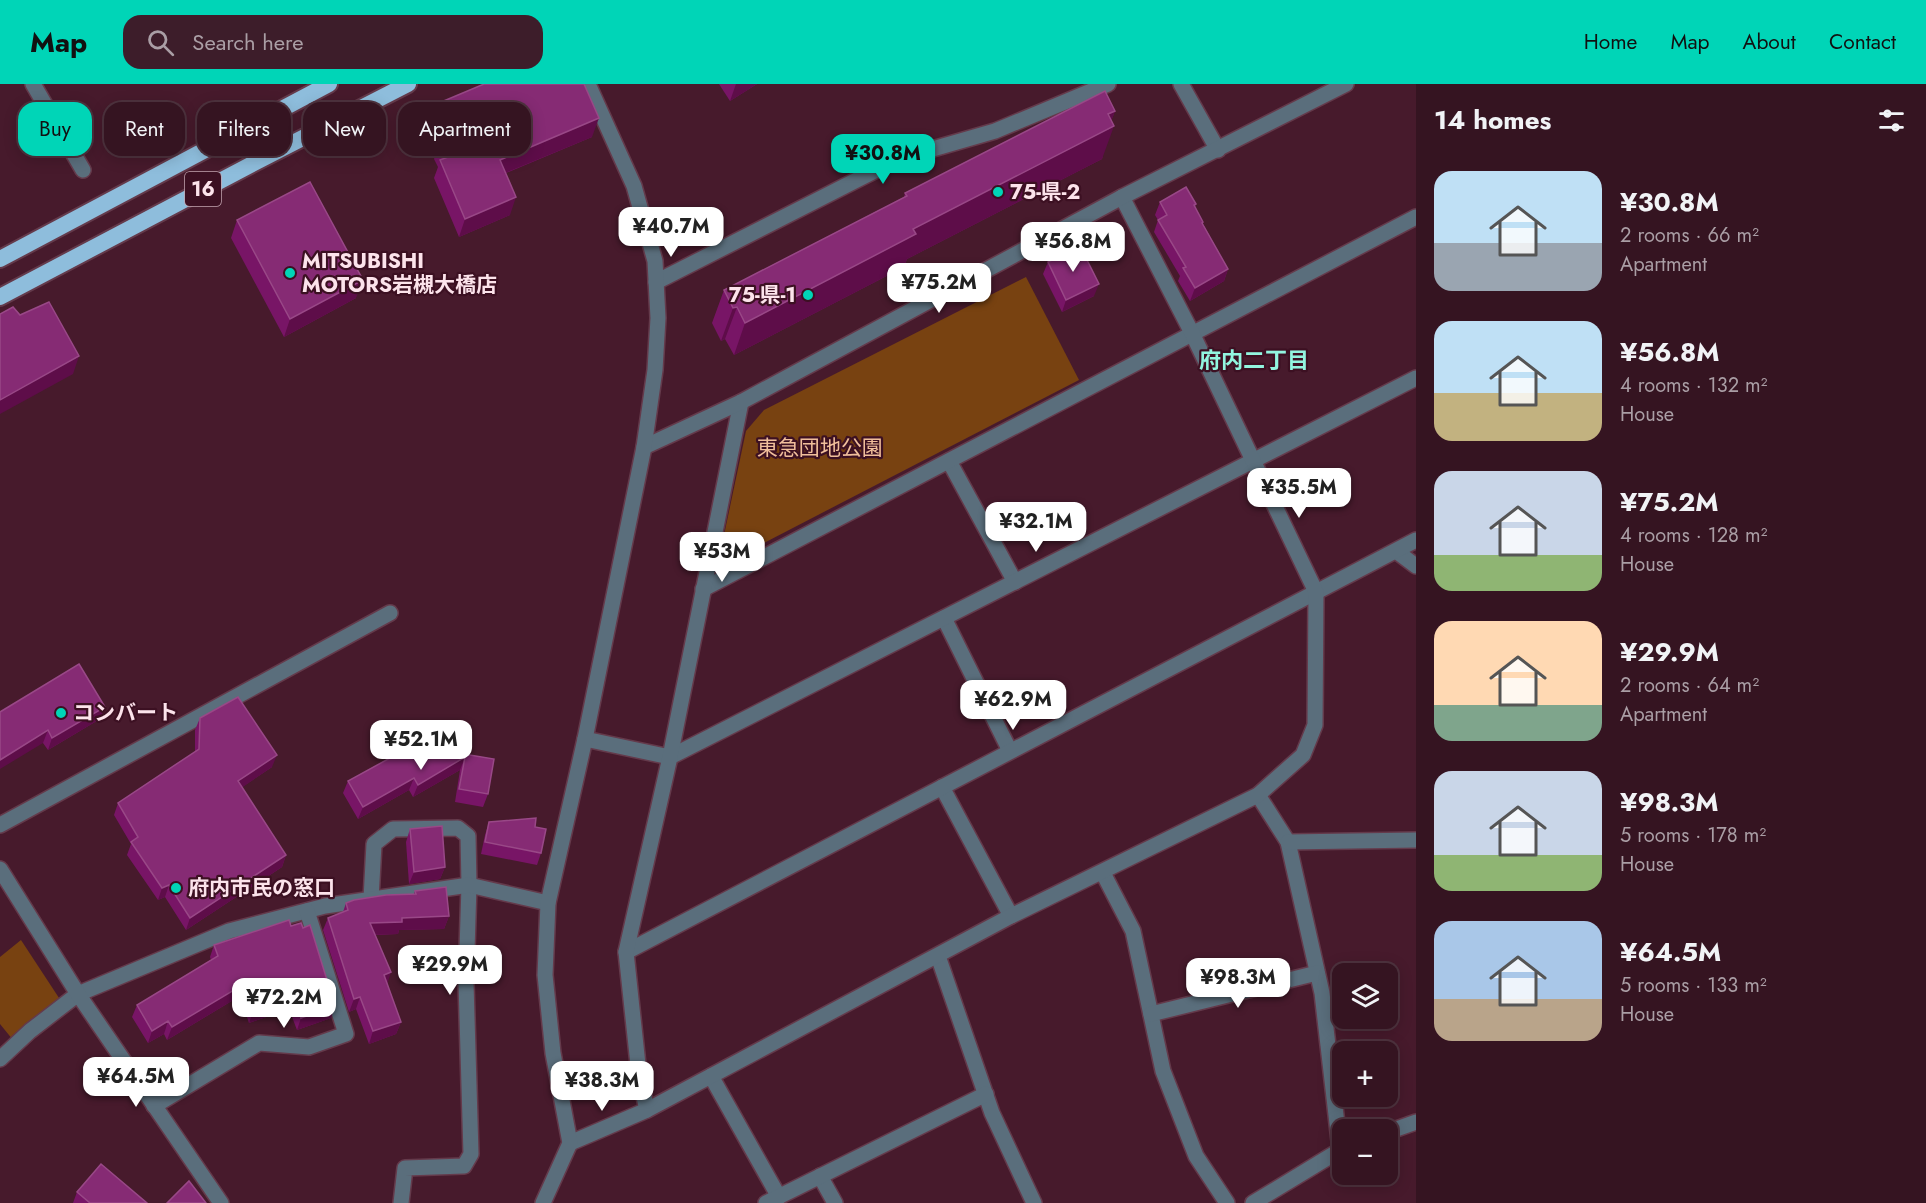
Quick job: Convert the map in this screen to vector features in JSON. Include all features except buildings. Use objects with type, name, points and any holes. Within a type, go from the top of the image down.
[{"type":"highway","name":"16","points":[[0,259],[329,84]]},
{"type":"highway","name":"16","points":[[0,297],[408,84]]},
{"type":"street","points":[[33,84],[83,170]]},
{"type":"street","points":[[543,1203],[570,1143],[552,1053],[545,975],[548,903],[585,739],[644,447],[655,370],[658,318],[655,261],[634,186],[588,84]]},
{"type":"street","points":[[656,282],[898,159],[995,131],[1108,84]]},
{"type":"street","points":[[1181,84],[1218,150]]},
{"type":"street","points":[[644,447],[741,402],[1122,197],[1346,84]]},
{"type":"street","points":[[570,1143],[647,1110],[1011,916],[1103,873],[1258,795],[1303,755],[1315,725],[1316,592],[1192,333],[1122,197]]},
{"type":"street","points":[[704,589],[1416,218]]},
{"type":"street","points":[[585,739],[670,757],[1416,378]]},
{"type":"street","points":[[647,1110],[639,1074],[626,952],[670,757],[741,402]]},
{"type":"street","points":[[949,460],[1015,582]]},
{"type":"street","points":[[626,952],[1416,540]]},
{"type":"street","points":[[1396,551],[1416,566]]},
{"type":"street","points":[[0,825],[390,613]]},
{"type":"street","points":[[944,618],[1010,752]]},
{"type":"street","points":[[942,787],[1011,916]]},
{"type":"street","points":[[1258,795],[1288,842],[1322,993],[1337,1119]]},
{"type":"street","points":[[372,899],[374,844],[393,829],[458,828],[468,836],[466,983],[471,1154],[464,1166],[405,1168],[401,1203]]},
{"type":"street","points":[[1288,842],[1416,840]]},
{"type":"street","points":[[0,869],[78,994],[222,1203]]},
{"type":"street","points":[[1103,873],[1133,931],[1163,1071],[1196,1156],[1227,1203]]},
{"type":"street","points":[[0,1059],[30,1031],[78,994],[229,931],[307,911],[469,885],[548,903]]},
{"type":"street","points":[[154,1106],[259,1043],[309,1047],[346,1034],[307,911]]},
{"type":"street","points":[[938,956],[992,1113],[1034,1203]]},
{"type":"street","points":[[1151,1014],[1317,973]]},
{"type":"street","points":[[711,1076],[772,1200],[986,1094]]},
{"type":"street","points":[[1398,1128],[1416,1122]]},
{"type":"street","points":[[1254,1203],[1332,1155]]},
{"type":"street","points":[[820,1176],[836,1203]]},
{"type":"green space","name":"東急団地公園","points":[[1026,277],[1079,380],[729,561],[720,554],[746,431],[764,410]]},
{"type":"green space","points":[[21,940],[61,1001],[13,1040],[0,1024],[0,957]]},
{"type":"place","name":"75-県-2","points":[[998,192]]},
{"type":"place","name":"MITSUBISHI MOTORS岩槻大橋店","points":[[290,273]]},
{"type":"place","name":"75-県-1","points":[[808,295]]},
{"type":"place","name":"コンバート","points":[[61,713]]},
{"type":"place","name":"府内市民の窓口","points":[[176,888]]},
{"type":"district","name":"府内二丁目","points":[[1254,360]]}]
